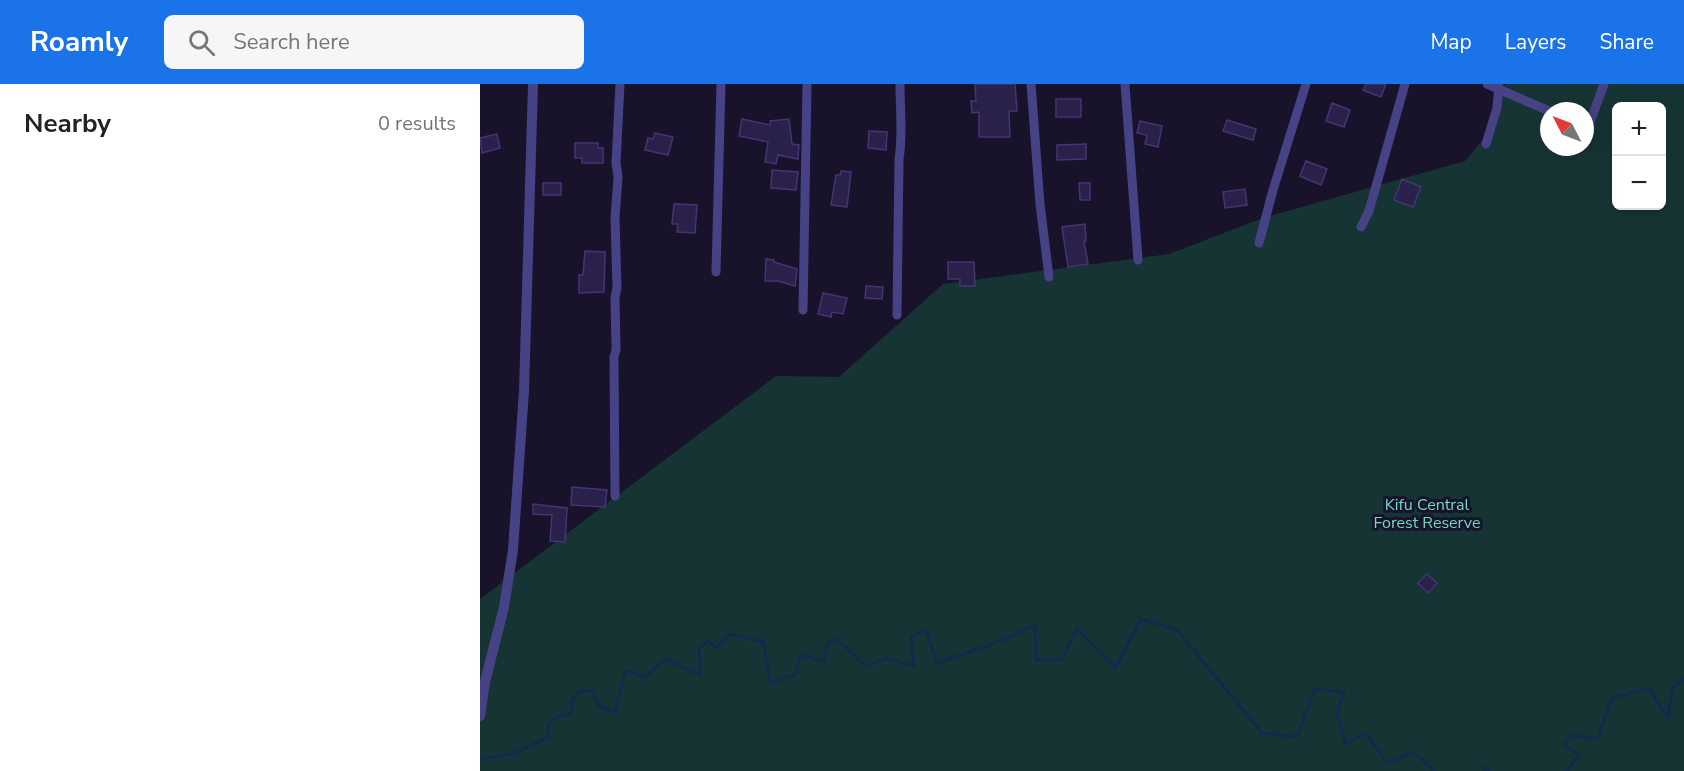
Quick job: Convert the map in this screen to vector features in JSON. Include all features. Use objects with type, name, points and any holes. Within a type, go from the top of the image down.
[{"type":"street","points":[[480,716],[485,682],[504,608],[513,550],[524,390],[533,84]]},
{"type":"street","points":[[615,496],[614,357],[617,277],[615,219],[620,84]]},
{"type":"street","points":[[716,272],[721,84]]},
{"type":"street","points":[[803,310],[807,84]]},
{"type":"street","points":[[897,315],[899,159],[902,145],[900,84]]},
{"type":"street","points":[[1031,84],[1040,204],[1049,277]]},
{"type":"street","points":[[1125,84],[1138,260]]},
{"type":"street","points":[[1259,243],[1306,84]]},
{"type":"street","points":[[1362,227],[1369,211],[1406,84]]},
{"type":"street","points":[[1487,84],[1499,87],[1540,107]]},
{"type":"street","points":[[1594,112],[1604,84]]},
{"type":"street","points":[[1485,144],[1497,108],[1499,87]]},
{"type":"green space","name":"Kifu Central Forest Reserve","points":[[1505,84],[1684,84],[1684,771],[480,771],[480,599],[776,376],[839,377],[943,284],[1169,254],[1263,218],[1465,161],[1482,141]]},
{"type":"building","points":[[975,84],[1015,84],[1017,111],[1009,111],[1010,137],[979,137],[979,112],[972,113],[971,101],[976,101]]},
{"type":"building","points":[[1366,84],[1386,84],[1381,97],[1363,90]]},
{"type":"building","points":[[1056,99],[1081,99],[1081,117],[1056,117]]},
{"type":"building","points":[[1332,103],[1350,110],[1344,127],[1326,121]]},
{"type":"building","points":[[742,119],[770,125],[770,121],[789,119],[792,144],[799,145],[798,159],[778,155],[776,164],[765,162],[768,142],[739,136]]},
{"type":"building","points":[[1227,120],[1256,129],[1253,140],[1223,131]]},
{"type":"building","points":[[1140,121],[1162,126],[1158,147],[1145,144],[1147,135],[1137,133]]},
{"type":"building","points":[[869,131],[887,132],[886,150],[868,148]]},
{"type":"building","points":[[655,133],[673,137],[668,155],[645,150],[648,138],[653,139]]},
{"type":"building","points":[[497,134],[500,148],[482,153],[480,138]]},
{"type":"building","points":[[575,143],[598,143],[598,148],[603,148],[603,163],[582,163],[582,158],[575,158]]},
{"type":"building","points":[[1086,144],[1086,159],[1057,160],[1057,145]]},
{"type":"building","points":[[1306,161],[1327,169],[1321,185],[1300,176]]},
{"type":"building","points":[[772,170],[798,172],[796,190],[771,188]]},
{"type":"building","points":[[841,171],[851,172],[847,207],[831,205],[836,175],[840,175]]},
{"type":"building","points":[[1402,179],[1421,187],[1413,207],[1394,200]]},
{"type":"building","points":[[543,183],[561,183],[561,195],[543,195]]},
{"type":"building","points":[[1079,183],[1090,183],[1090,200],[1080,200]]},
{"type":"building","points":[[1245,189],[1247,205],[1225,208],[1223,192]]},
{"type":"building","points":[[674,204],[697,205],[695,233],[677,232],[678,224],[672,224]]},
{"type":"building","points":[[1085,224],[1086,241],[1084,241],[1088,264],[1068,267],[1062,227]]},
{"type":"building","points":[[585,251],[605,252],[604,292],[579,293],[579,275],[583,275]]},
{"type":"building","points":[[766,259],[797,269],[795,286],[778,281],[765,281]]},
{"type":"building","points":[[948,262],[974,262],[975,286],[960,286],[960,279],[948,279]]},
{"type":"building","points":[[866,286],[883,287],[882,299],[865,298]]},
{"type":"building","points":[[823,293],[847,298],[843,314],[832,312],[831,317],[818,314]]},
{"type":"building","points":[[572,487],[607,490],[605,507],[571,505]]},
{"type":"building","points":[[533,504],[567,508],[565,542],[550,541],[552,515],[533,514]]},
{"type":"building","points":[[1427,574],[1437,583],[1428,593],[1418,583]]},
{"type":"waterway","points":[[483,759],[517,752],[549,737],[548,724],[558,717],[571,713],[572,700],[580,691],[593,691],[599,706],[615,712],[626,671],[644,677],[666,659],[700,675],[699,649],[708,641],[717,648],[729,634],[763,642],[770,682],[795,675],[800,655],[824,662],[827,644],[837,639],[866,667],[886,658],[914,666],[911,637],[926,630],[937,663],[998,642],[1035,625],[1036,660],[1062,659],[1077,629],[1115,668],[1141,619],[1177,630],[1262,733],[1297,737],[1315,689],[1344,692],[1337,714],[1346,744],[1366,733],[1387,763],[1414,752],[1434,771]]},
{"type":"waterway","points":[[1566,771],[1580,755],[1564,746],[1570,736],[1598,738],[1612,698],[1649,688],[1668,718],[1672,689],[1684,678]]},
{"type":"waterway","points":[[1484,771],[1486,767],[1489,771]]}]
